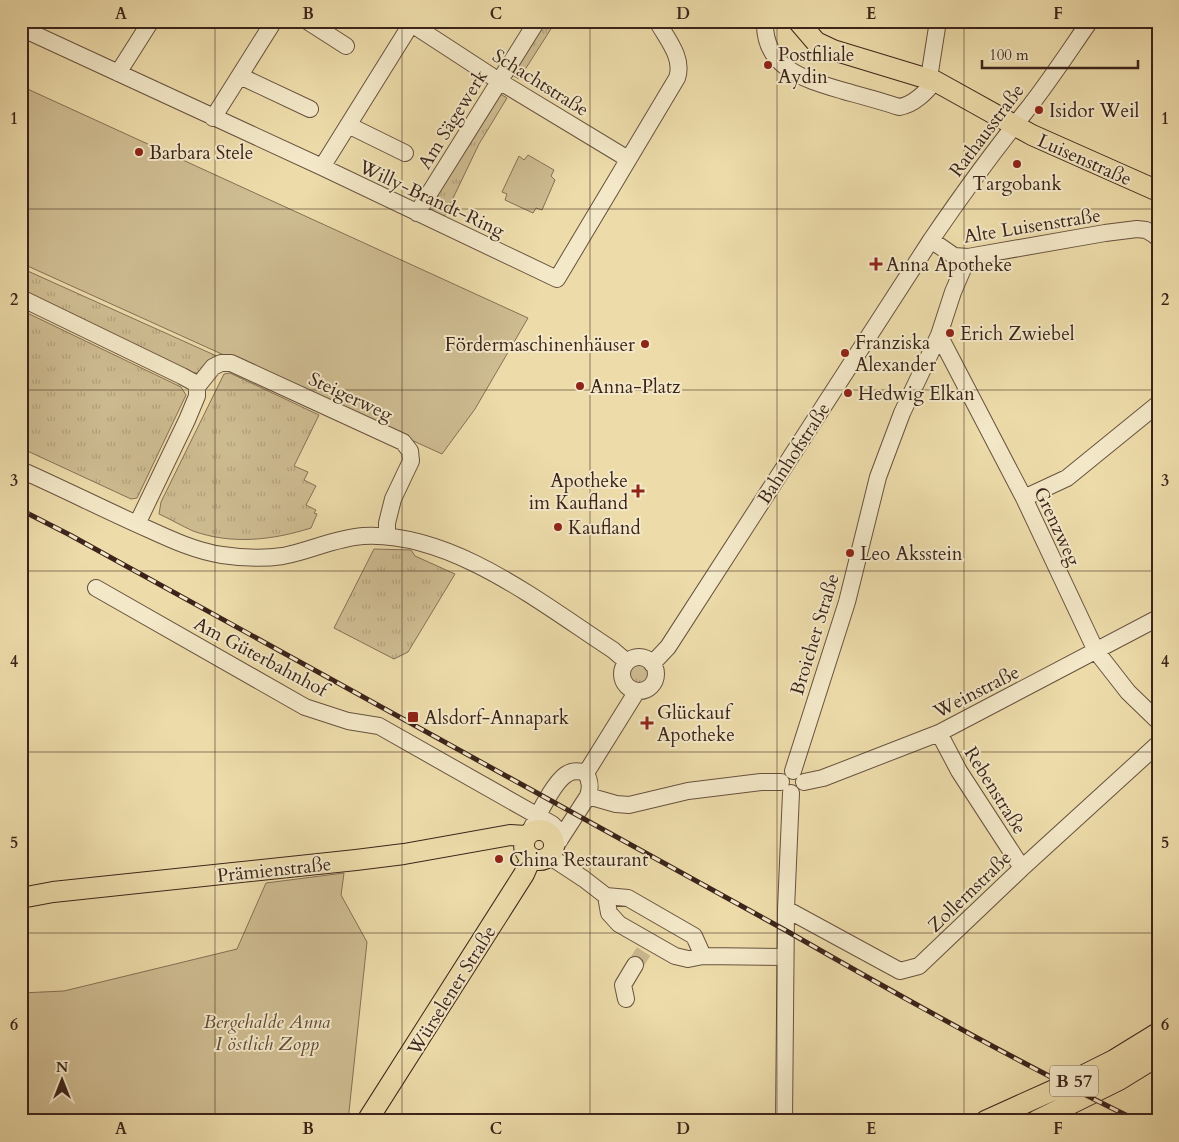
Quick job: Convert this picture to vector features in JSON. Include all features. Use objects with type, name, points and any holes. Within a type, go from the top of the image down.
[{"type":"main road","name":"Luisenstraße","points":[[798,21],[816,42],[834,50],[932,79],[1013,126],[1062,149],[1156,185]]},
{"type":"main road","points":[[536,829],[544,830],[551,835],[554,842],[548,851],[524,849],[527,835],[536,829]]},
{"type":"main road","name":"Prämienstraße","points":[[21,898],[53,892],[404,854],[510,835],[527,835]]},
{"type":"main road","name":"Würselener Straße","points":[[367,1121],[524,874],[548,851]]},
{"type":"main road","name":"B 57","points":[[985,1121],[1056,1090],[1114,1060],[1158,1033]]},
{"type":"main road","name":"B 57","points":[[1036,1121],[1119,1080],[1158,1056]]},
{"type":"street","name":"Willy-Brandt-Ring","points":[[24,21],[21,28],[322,167],[558,279],[677,78],[680,70],[678,59],[658,21]]},
{"type":"street","points":[[213,118],[274,21]]},
{"type":"street","points":[[307,21],[346,46]]},
{"type":"street","name":"Am Sägewerk","points":[[417,213],[537,21]]},
{"type":"street","points":[[765,21],[765,36],[774,55],[795,73],[815,82],[899,107],[905,106],[923,95],[932,79],[938,21]]},
{"type":"street","name":"Rathausstraße","points":[[931,240],[1090,21]]},
{"type":"street","points":[[322,167],[410,22]]},
{"type":"street","name":"Schachtstraße","points":[[410,22],[499,81],[628,159]]},
{"type":"street","points":[[118,73],[146,23]]},
{"type":"street","points":[[240,76],[310,108]]},
{"type":"street","points":[[348,125],[405,153]]},
{"type":"street","name":"Alte Luisenstraße","points":[[931,240],[954,256],[968,257],[1105,233],[1137,229],[1152,234]]},
{"type":"street","name":"Bahnhofstraße","points":[[652,664],[668,647],[931,240]]},
{"type":"street","name":"Broicher Straße","points":[[784,1121],[786,909],[792,782],[847,602],[878,478],[902,413],[939,335],[953,292],[968,257]]},
{"type":"street","points":[[21,298],[182,376],[193,382],[197,387]]},
{"type":"street","name":"Grenzweg","points":[[939,335],[1024,498],[1096,651],[1128,692],[1158,721]]},
{"type":"street","name":"Steigerweg","points":[[137,524],[187,420],[197,396],[197,387],[213,367],[221,363],[231,363],[403,442],[410,451],[411,461],[393,500],[386,536]]},
{"type":"street","points":[[1024,498],[1068,478],[1158,404]]},
{"type":"street","points":[[21,470],[187,546],[222,555],[255,558],[282,556],[334,541],[362,536],[386,536],[426,544],[448,551],[474,563],[512,584],[613,650],[627,662]]},
{"type":"street","name":"Am Güterbahnhof","points":[[96,588],[305,707],[348,721],[379,726],[539,815],[557,828],[560,834],[548,851]]},
{"type":"street","name":"Weinstraße","points":[[588,796],[616,804],[628,805],[688,791],[760,782],[792,782],[823,778],[939,733],[1158,618]]},
{"type":"street","points":[[637,657],[648,660],[652,664],[655,673],[653,683],[646,689],[637,691],[631,689],[622,680],[622,674],[627,662],[637,657]]},
{"type":"street","points":[[586,773],[637,691]]},
{"type":"street","name":"Rebenstraße","points":[[939,733],[959,771],[1022,868]]},
{"type":"street","name":"Zollernstraße","points":[[786,909],[900,971],[919,966],[1022,868],[1158,744]]},
{"type":"street","points":[[527,835],[554,789],[566,774],[579,771],[586,773],[590,780],[588,796],[548,851],[573,873],[606,896],[628,898],[694,936],[703,956]]},
{"type":"street","points":[[606,896],[609,913],[619,924],[646,946],[688,959],[703,956],[785,957]]},
{"type":"street","points":[[626,999],[623,985],[635,965]]},
{"type":"green space","points":[[541,21],[556,21],[519,79],[509,73]]},
{"type":"green space","points":[[21,86],[528,318],[475,409],[442,454],[21,263]]},
{"type":"green space","points":[[497,92],[507,98],[479,144],[444,217],[424,208]]},
{"type":"green space","points":[[528,155],[554,170],[551,176],[555,180],[542,210],[536,208],[533,213],[505,200],[507,194],[502,192],[519,156],[524,160]]},
{"type":"green space","points":[[21,268],[221,358],[201,373],[192,373],[21,291]]},
{"type":"green space","points":[[21,310],[181,387],[186,395],[137,498],[131,499],[21,448]]},
{"type":"green space","points":[[230,373],[319,415],[294,466],[308,472],[304,480],[316,486],[306,505],[316,510],[314,513],[317,514],[311,528],[267,538],[223,538],[193,531],[159,514],[161,502],[224,374]]},
{"type":"green space","points":[[374,549],[411,550],[415,556],[455,574],[408,652],[394,659],[334,628]]},
{"type":"green space","points":[[639,662],[648,665],[651,674],[648,683],[639,686],[630,683],[627,674],[630,665]]},
{"type":"green space","name":"Bergehalde Anna I östlich Zopp","points":[[344,873],[341,895],[367,942],[348,1121],[21,1121],[21,993],[64,991],[237,949],[266,883]]},
{"type":"tunnel","points":[[635,965],[644,951]]},
{"type":"railway","points":[[21,510],[70,535],[785,930],[872,980],[1048,1076],[1138,1121]]},
{"type":"place","name":"Postfiliale Aydin","points":[[768,65]]},
{"type":"place","name":"Isidor Weil","points":[[1039,110]]},
{"type":"place","name":"Barbara Stele","points":[[139,152]]},
{"type":"place","name":"Targobank","points":[[1017,164]]},
{"type":"place","name":"Anna Apotheke","points":[[876,264]]},
{"type":"place","name":"Erich Zwiebel","points":[[950,333]]},
{"type":"place","name":"Fördermaschinenhäuser","points":[[645,344]]},
{"type":"place","name":"Franziska Alexander","points":[[845,353]]},
{"type":"place","name":"Anna-Platz","points":[[580,386]]},
{"type":"place","name":"Hedwig Elkan","points":[[848,393]]},
{"type":"place","name":"Apotheke im Kaufland","points":[[638,491]]},
{"type":"place","name":"Kaufland","points":[[558,527]]},
{"type":"place","name":"Leo Aksstein","points":[[850,553]]},
{"type":"place","name":"Alsdorf-Annapark","points":[[413,717]]},
{"type":"place","name":"Glückauf Apotheke","points":[[647,723]]},
{"type":"place","name":"China Restaurant","points":[[499,859]]}]
